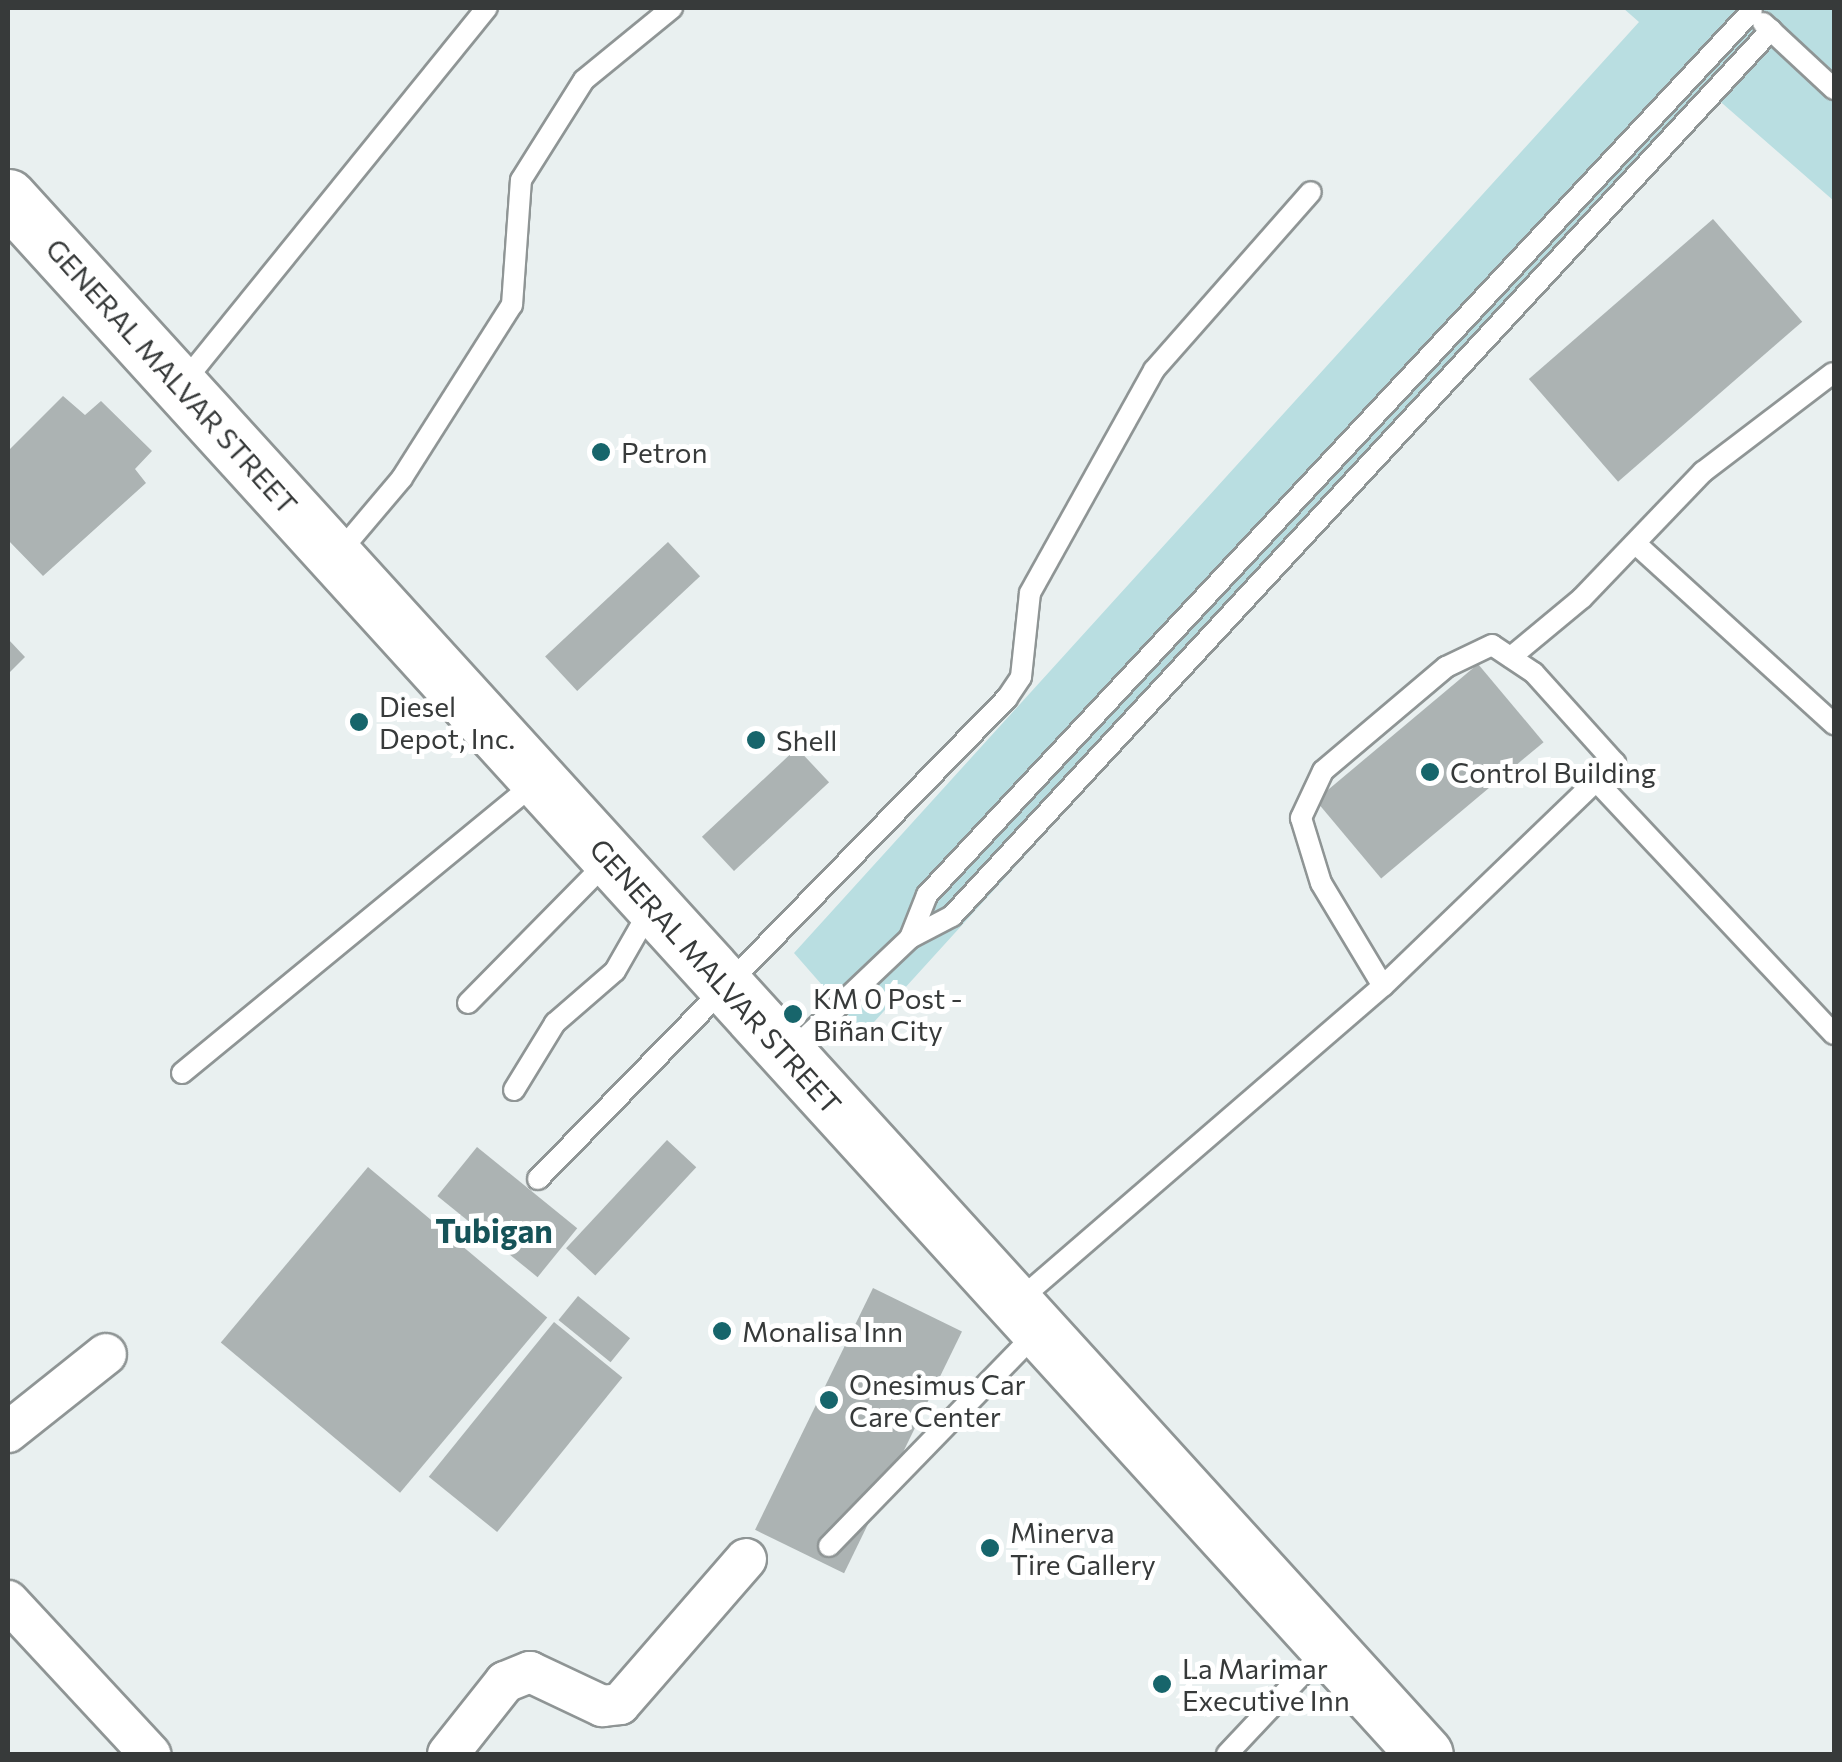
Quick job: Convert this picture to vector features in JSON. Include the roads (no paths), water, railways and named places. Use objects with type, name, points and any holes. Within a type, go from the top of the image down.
[{"type":"highway","name":"GENERAL MALVAR STREET","points":[[8,196],[183,383],[335,558],[1426,1754]]},
{"type":"street","points":[[8,1432],[106,1354]]},
{"type":"street","points":[[448,1754],[505,1682],[530,1672],[602,1706],[620,1704],[746,1559]]},
{"type":"street","points":[[8,1602],[150,1754]]},
{"type":"lane","points":[[183,383],[487,8]]},
{"type":"lane","points":[[335,558],[402,478],[512,306],[521,180],[584,80],[672,8]]},
{"type":"lane","points":[[910,938],[927,896],[1750,9],[1834,89]]},
{"type":"lane","points":[[788,1054],[910,938],[952,916],[1771,30]]},
{"type":"lane","points":[[538,1178],[1008,698],[1021,677],[1030,593],[1154,370],[1312,192]]},
{"type":"lane","points":[[1510,657],[1636,544],[1703,472],[1833,372]]},
{"type":"lane","points":[[1636,544],[1834,724]]},
{"type":"lane","points":[[829,1546],[1027,1318],[1383,986],[1599,784],[1615,763],[1510,657],[1492,645],[1446,666],[1323,771],[1301,818],[1321,884],[1383,986]]},
{"type":"lane","points":[[182,1073],[538,780]]},
{"type":"lane","points":[[1599,784],[1834,1034]]},
{"type":"lane","points":[[468,1002],[610,859]]},
{"type":"lane","points":[[514,1090],[556,1023],[614,972],[653,906]]},
{"type":"lane","points":[[1227,1754],[1327,1647]]},
{"type":"place","name":"Petron","points":[[601,452]]},
{"type":"place","name":"Diesel Depot, Inc.","points":[[359,722]]},
{"type":"place","name":"Shell","points":[[756,740]]},
{"type":"place","name":"Control Building","points":[[1430,772]]},
{"type":"place","name":"KM 0 Post - Biñan City","points":[[793,1014]]},
{"type":"place","name":"Monalisa Inn","points":[[722,1331]]},
{"type":"place","name":"Onesimus Car Care Center","points":[[829,1400]]},
{"type":"place","name":"Minerva Tire Gallery","points":[[990,1548]]},
{"type":"place","name":"La Marimar Executive Inn","points":[[1162,1684]]},
{"type":"district","name":"Tubigan","points":[[494,1230]]}]
